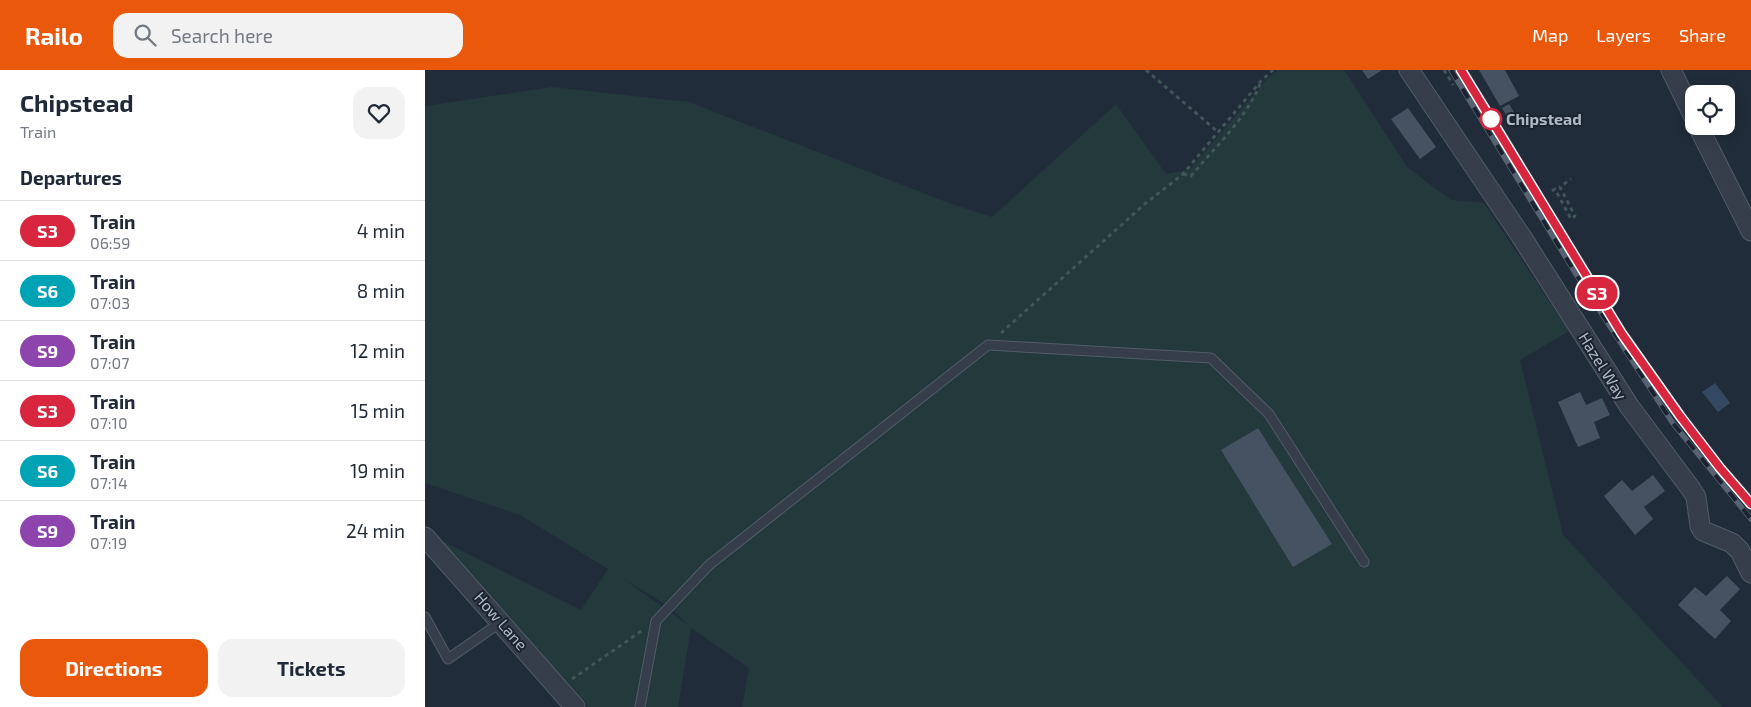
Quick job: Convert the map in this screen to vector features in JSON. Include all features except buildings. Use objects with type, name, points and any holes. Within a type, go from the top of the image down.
[{"type":"street","name":"Hazel Way","points":[[1409,70],[1521,236],[1629,406],[1691,490],[1698,505],[1700,526],[1703,531],[1732,542],[1740,551],[1751,574]]},
{"type":"street","points":[[1671,70],[1685,99]]},
{"type":"street","points":[[1703,135],[1751,231]]},
{"type":"street","name":"How Lane","points":[[425,536],[575,707]]},
{"type":"lane","points":[[640,707],[656,621],[709,565],[988,345],[1211,358],[1269,414],[1364,562]]},
{"type":"lane","points":[[425,617],[448,659],[501,622]]},
{"type":"path","points":[[1146,70],[1218,132]]},
{"type":"path","points":[[988,345],[1146,204],[1183,174],[1261,81],[1273,70]]},
{"type":"path","points":[[1444,70],[1453,85]]},
{"type":"path","points":[[1183,174],[1191,176],[1235,124],[1255,98],[1261,81]]},
{"type":"path","points":[[1552,191],[1555,189],[1571,219],[1575,216],[1560,187],[1571,179]]},
{"type":"path","points":[[559,688],[656,621]]},
{"type":"green space","points":[[1278,70],[1344,70],[1408,168],[1451,200],[1484,203],[1569,331],[1520,360],[1563,535],[1723,707],[742,707],[749,668],[691,628],[678,707],[588,707],[581,697],[432,536],[581,610],[608,569],[520,515],[425,483],[425,106],[552,87],[689,102],[949,203],[992,217],[1116,104],[1166,174],[1189,170],[1267,79]],"holes":[[[623,579],[670,607],[688,625]]]},
{"type":"water","points":[[1715,383],[1730,403],[1718,412],[1702,392]]},
{"type":"railway","points":[[1451,70],[1576,274],[1672,422],[1751,519]]},
{"type":"railway","points":[[1461,70],[1604,305]]},
{"type":"railway","points":[[1638,357],[1693,432],[1751,504]]},
{"type":"train","name":"S3","points":[[1461,70],[1622,334],[1680,416],[1720,468],[1751,504]]},
{"type":"place","name":"Chipstead","points":[[1491,119]]}]
